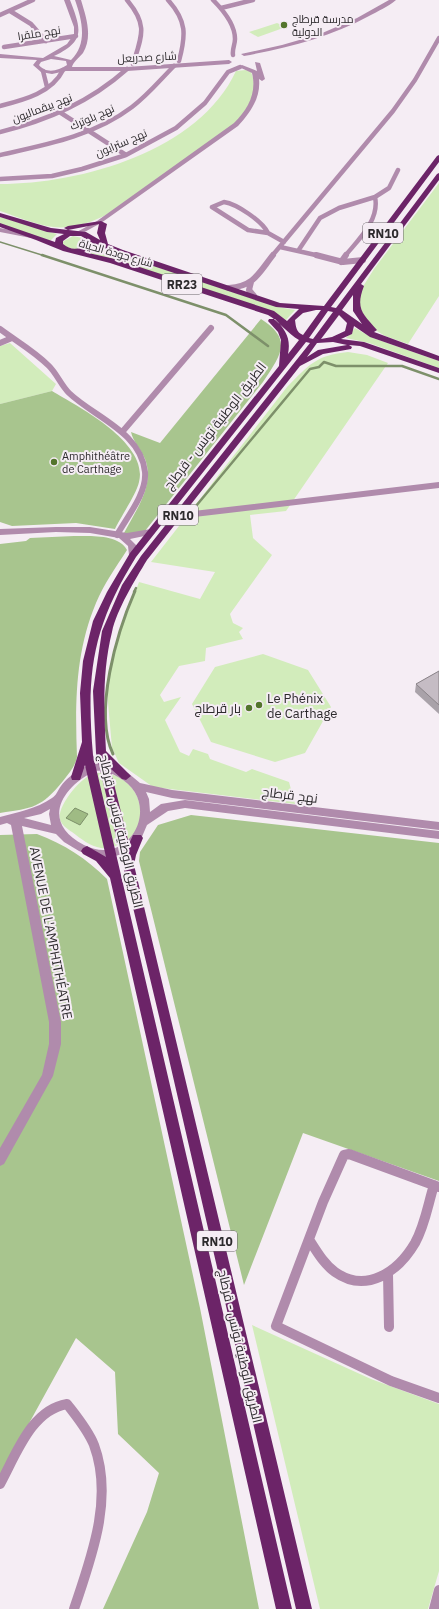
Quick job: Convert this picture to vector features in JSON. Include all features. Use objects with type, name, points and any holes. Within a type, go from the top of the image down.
[{"type":"highway","name":"الطريق الوطنية تونس - قرطاج","points":[[284,1609],[91,769],[86,740],[85,690],[88,659],[95,631],[116,582],[133,555],[304,338],[439,157]]},
{"type":"highway","name":"الطريق الوطنية تونس - قرطاج","points":[[304,1609],[165,1016],[129,873],[125,849],[103,767],[98,691],[107,631],[127,585],[152,546],[294,370],[368,269],[421,202],[439,175]]},
{"type":"highway","name":"شارع جودة الحياة","points":[[0,215],[50,230],[76,234],[105,246],[280,305],[316,308]]},
{"type":"highway","points":[[50,230],[76,228],[101,223],[101,233],[105,246]]},
{"type":"highway","name":"شارع جودة الحياة","points":[[0,225],[39,238],[63,249],[112,261],[271,313],[281,319],[292,330],[304,338],[325,342]]},
{"type":"highway","name":"شارع جودة الحياة","points":[[76,234],[61,238],[58,243],[63,249],[77,251],[86,249],[92,244],[91,239]]},
{"type":"highway","points":[[368,269],[355,296],[355,302],[361,318],[368,326],[390,342]]},
{"type":"highway","points":[[238,302],[268,318],[282,329],[286,344],[280,369]]},
{"type":"highway","points":[[330,304],[337,311],[373,336],[439,359]]},
{"type":"highway","points":[[300,307],[330,304]]},
{"type":"highway","points":[[292,330],[290,325],[294,315],[307,309],[330,304]]},
{"type":"highway","points":[[325,342],[345,335],[351,328],[349,319]]},
{"type":"highway","points":[[325,342],[355,342],[439,371]]},
{"type":"highway","points":[[294,370],[311,357],[330,349],[353,347],[380,351]]},
{"type":"highway","points":[[76,777],[86,740]]},
{"type":"highway","points":[[101,753],[126,776]]},
{"type":"highway","points":[[129,873],[130,855],[136,838]]},
{"type":"highway","points":[[87,851],[100,858],[115,877]]},
{"type":"street","points":[[0,15],[34,0]]},
{"type":"street","points":[[37,67],[37,63],[43,59],[66,49],[76,36],[76,20],[67,0]]},
{"type":"street","points":[[0,106],[25,98],[59,79],[70,63],[81,52],[85,37],[85,20],[78,0]]},
{"type":"street","points":[[127,0],[138,15],[143,27],[141,42],[133,64]]},
{"type":"street","points":[[168,0],[176,9],[185,27],[184,41],[179,61]]},
{"type":"street","name":"نهج سترابون","points":[[213,0],[222,8],[231,24],[234,44],[231,59],[226,67],[225,76]]},
{"type":"street","points":[[222,8],[253,0]]},
{"type":"street","points":[[91,239],[101,223],[230,130],[243,118],[252,102],[258,85],[255,72],[241,67],[231,59],[243,54],[296,42],[337,29],[368,16],[393,0]]},
{"type":"street","points":[[241,67],[251,66],[270,54],[314,42],[358,25],[401,1]]},
{"type":"street","points":[[10,11],[31,24],[46,41]]},
{"type":"street","name":"نهج ملقرا","points":[[4,47],[76,36]]},
{"type":"street","points":[[228,288],[242,287],[251,282],[393,111],[415,80],[439,38]]},
{"type":"street","points":[[0,42],[4,47],[1,59]]},
{"type":"street","points":[[76,234],[101,223],[234,132],[246,122],[259,101],[263,84],[262,72],[256,57],[243,54],[234,44]]},
{"type":"street","name":"شارع صدربعل","points":[[43,59],[58,57],[69,60],[70,63],[133,64],[231,59]]},
{"type":"street","points":[[1,59],[43,59]]},
{"type":"street","points":[[1,59],[37,67],[43,71],[47,87]]},
{"type":"street","name":"شارع صدربعل","points":[[43,71],[127,69],[174,66],[231,59]]},
{"type":"street","name":"نهج بلوترك","points":[[0,155],[88,131],[128,110],[174,66]]},
{"type":"street","name":"نهج سترابون","points":[[0,179],[52,176],[82,169],[126,155],[176,128],[206,103],[230,70],[241,67]]},
{"type":"street","name":"نهج بيقماليون","points":[[0,132],[61,113],[101,91],[127,69]]},
{"type":"street","points":[[61,113],[126,155]]},
{"type":"street","points":[[298,251],[320,218],[339,208],[376,197],[389,188],[398,170]]},
{"type":"street","points":[[342,262],[372,221],[378,204],[376,197]]},
{"type":"street","points":[[268,234],[264,225],[231,203],[224,202],[212,208],[248,230],[268,234],[284,242]]},
{"type":"street","points":[[307,214],[320,218]]},
{"type":"street","points":[[0,230],[39,238]]},
{"type":"street","points":[[280,247],[342,262],[363,260]]},
{"type":"street","points":[[342,262],[349,268],[352,275]]},
{"type":"street","points":[[251,282],[250,290],[254,296]]},
{"type":"street","points":[[123,431],[210,328]]},
{"type":"street","points":[[0,329],[31,350],[52,368],[68,392],[123,431],[136,448],[146,470],[145,483],[120,536]]},
{"type":"street","points":[[0,343],[12,338]]},
{"type":"street","points":[[174,520],[194,514],[439,485]]},
{"type":"street","points":[[0,532],[91,530],[120,536],[138,536],[151,532]]},
{"type":"street","points":[[120,536],[132,545],[133,555]]},
{"type":"street","points":[[103,767],[126,776],[138,787],[144,798],[146,810],[145,822],[136,838],[125,849],[110,853],[87,851],[70,843],[59,831],[55,821],[54,810],[57,800],[64,788],[76,777],[91,769],[103,767]]},
{"type":"street","name":"نهج قرطاج","points":[[138,787],[172,794],[439,826]]},
{"type":"street","points":[[2,821],[15,820],[37,811],[57,800]]},
{"type":"street","name":"نهج قرطاج","points":[[145,822],[165,807],[185,804],[439,835]]},
{"type":"street","points":[[15,820],[59,831]]},
{"type":"street","name":"AVENUE DE L'AMPHITHÉATRE","points":[[0,1160],[47,1076],[55,1044],[55,1022],[15,820]]},
{"type":"street","points":[[310,1241],[318,1258],[330,1270],[356,1282],[379,1280],[401,1263],[415,1243],[437,1186],[349,1154],[344,1155],[323,1202],[310,1241],[276,1326],[391,1381],[439,1398]]},
{"type":"street","points":[[388,1274],[389,1327]]},
{"type":"street","points":[[0,1484],[31,1428],[45,1411],[54,1405],[67,1404],[80,1420],[95,1445],[101,1475],[102,1505],[95,1542],[74,1609]]},
{"type":"street","points":[[434,1609],[439,1590]]},
{"type":"shaded area","points":[[277,23],[286,27],[258,37],[249,32]]},
{"type":"shaded area","points":[[246,70],[251,72],[254,85],[250,103],[240,120],[106,215],[81,225],[61,227],[41,225],[0,211],[0,184],[66,178],[101,169],[134,158],[166,142],[195,122],[219,99],[236,71]]},
{"type":"shaded area","points":[[439,183],[439,296],[408,344],[385,336],[369,326],[357,310],[357,296],[374,269]]},
{"type":"shaded area","points":[[0,217],[57,234],[50,241],[0,224]]},
{"type":"shaded area","points":[[73,236],[87,239],[88,244],[76,249],[64,247],[62,242]]},
{"type":"shaded area","points":[[99,246],[108,251],[278,307],[295,310],[286,320],[273,312],[236,299],[90,253]]},
{"type":"shaded area","points":[[261,319],[278,334],[281,341],[279,356],[269,373],[145,531],[138,534],[124,533],[143,497],[148,478],[145,459],[133,439],[131,432],[160,443]]},
{"type":"shaded area","points":[[355,328],[373,338],[439,361],[439,368],[369,343],[346,338]]},
{"type":"shaded area","points":[[10,343],[56,384],[52,391],[0,404],[0,346]]},
{"type":"shaded area","points":[[348,352],[367,355],[388,363],[286,511],[250,515],[253,538],[272,555],[230,614],[233,623],[243,628],[239,632],[243,639],[206,648],[205,661],[179,666],[160,695],[164,702],[181,697],[165,720],[180,752],[189,756],[193,749],[208,754],[210,759],[246,772],[252,769],[289,782],[295,804],[153,787],[119,763],[112,748],[107,691],[115,646],[139,582],[200,599],[215,572],[151,562],[287,387],[314,362],[337,353]]},
{"type":"shaded area","points":[[52,391],[78,406],[109,428],[123,440],[133,454],[139,468],[138,487],[115,529],[76,523],[12,526],[0,522],[0,404]]},
{"type":"shaded area","points":[[74,536],[104,537],[118,541],[127,550],[99,596],[89,622],[84,641],[78,679],[76,761],[72,770],[63,781],[49,797],[42,802],[29,808],[0,813],[0,544],[26,541],[30,538]]},
{"type":"shaded area","points":[[263,654],[308,670],[331,707],[305,753],[275,762],[211,742],[192,704],[215,667]]},
{"type":"shaded area","points":[[98,773],[109,774],[121,779],[130,786],[136,795],[140,806],[141,816],[138,827],[132,836],[122,843],[106,848],[97,847],[82,840],[63,825],[60,817],[64,804],[78,785],[87,777]]},
{"type":"shaded area","points":[[75,808],[88,814],[80,825],[66,818]]},
{"type":"shaded area","points":[[191,815],[439,843],[439,1181],[303,1133],[244,1285],[139,861],[140,852],[158,825]]},
{"type":"shaded area","points":[[37,834],[57,842],[75,853],[107,879],[200,1308],[259,1609],[103,1609],[147,1512],[159,1473],[118,1434],[115,1372],[76,1338],[0,1476],[0,835]]},
{"type":"shaded area","points":[[252,1325],[371,1379],[439,1404],[439,1571],[428,1609],[320,1609]]},
{"type":"building","points":[[439,671],[439,705],[416,684]]},
{"type":"waterway","points":[[0,242],[45,256]]},
{"type":"waterway","points":[[42,255],[226,315],[268,346]]},
{"type":"waterway","points":[[196,506],[310,369],[319,367],[324,362],[336,366],[402,366],[439,379]]},
{"type":"waterway","points":[[134,592],[136,588]]},
{"type":"waterway","points":[[113,754],[107,737],[105,717],[106,695],[121,628],[135,591]]},
{"type":"place","name":"مدرسة قرطاج الدولية","points":[[284,25]]},
{"type":"place","name":"Amphithéâtre de Carthage","points":[[54,462]]},
{"type":"place","name":"Le Phénix de Carthage","points":[[259,705]]},
{"type":"place","name":"بار قرطاج","points":[[249,708]]}]
